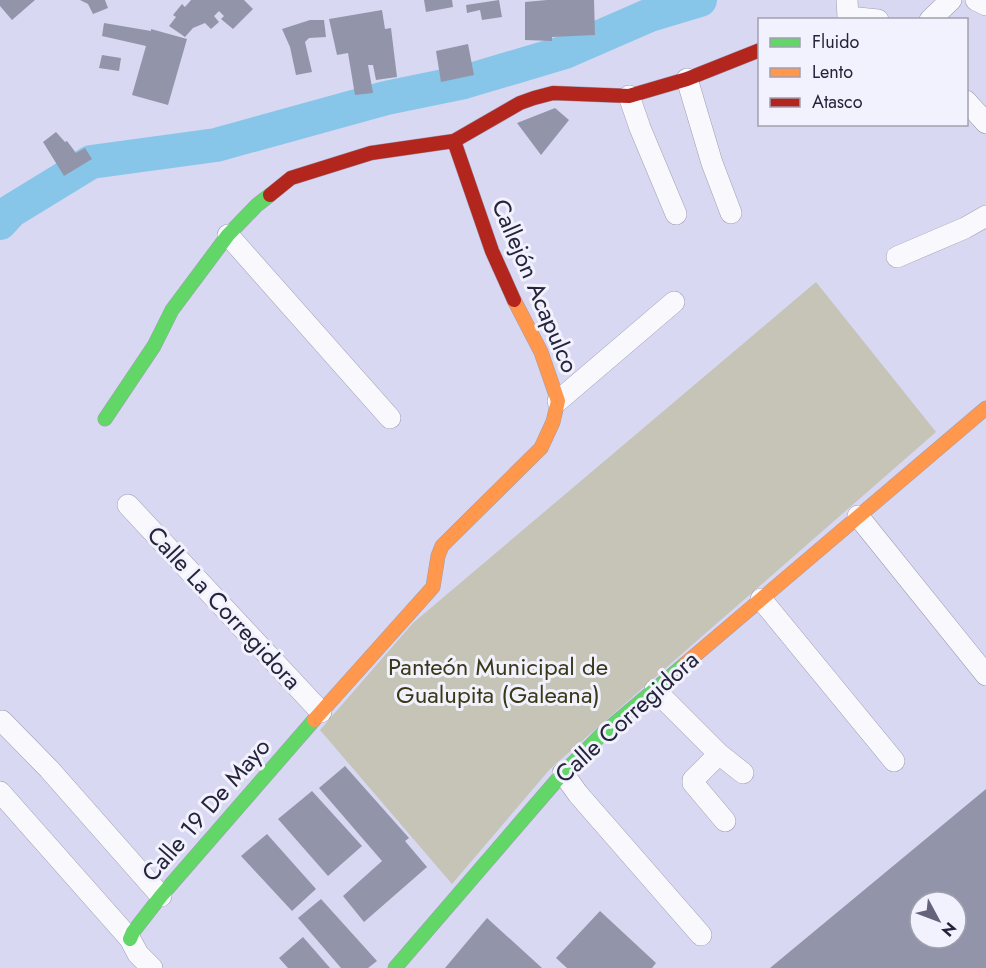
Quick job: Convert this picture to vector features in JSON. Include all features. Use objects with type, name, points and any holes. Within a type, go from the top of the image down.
[{"type":"street","points":[[932,18],[951,0]]},
{"type":"street","points":[[976,0],[986,5]]},
{"type":"street","points":[[846,12],[870,18]]},
{"type":"street","points":[[105,419],[154,346],[172,310],[228,235],[257,205],[291,178],[371,153],[454,141],[520,103],[553,93],[629,96],[687,79],[758,50]]},
{"type":"street","points":[[687,79],[712,163],[731,213]]},
{"type":"street","points":[[629,96],[676,214]]},
{"type":"street","points":[[968,103],[986,123]]},
{"type":"street","name":"Callejón Acapulco","points":[[454,141],[492,251],[519,312],[542,352],[558,401],[549,433],[541,448]]},
{"type":"street","points":[[897,257],[965,228],[986,216]]},
{"type":"street","points":[[228,235],[390,418]]},
{"type":"street","points":[[558,401],[674,302]]},
{"type":"street","points":[[986,408],[858,516],[986,675]]},
{"type":"street","name":"Calle 19 De Mayo","points":[[130,939],[161,896],[433,587],[436,579],[436,555],[442,546],[541,448]]},
{"type":"street","name":"Calle La Corregidora","points":[[128,505],[321,712]]},
{"type":"street","name":"Calle Corregidora","points":[[395,968],[563,773],[602,734],[858,516]]},
{"type":"street","points":[[761,599],[894,761]]},
{"type":"street","points":[[655,690],[719,754],[743,773]]},
{"type":"street","points":[[2,721],[49,769],[161,896]]},
{"type":"street","points":[[719,754],[693,780],[693,783],[725,822]]},
{"type":"street","points":[[563,773],[578,794],[701,935]]},
{"type":"street","points":[[0,792],[130,939],[138,954],[152,968]]},
{"type":"green space","name":"Panteón Municipal de Gualupita (Galeana)","points":[[816,282],[936,432],[550,769],[452,884],[320,730],[413,623]]},
{"type":"building","points":[[0,0],[35,0],[12,20],[0,6]]},
{"type":"building","points":[[80,0],[105,0],[108,8],[93,14],[88,4]]},
{"type":"building","points":[[191,0],[244,0],[253,9],[233,29],[221,19],[224,16],[219,11],[214,16],[219,22],[211,29],[205,23],[193,28],[185,37],[169,26],[176,17],[173,15],[182,4],[185,7]]},
{"type":"building","points":[[424,0],[452,0],[453,7],[426,12]]},
{"type":"building","points":[[499,0],[502,17],[482,20],[480,10],[467,13],[466,5]]},
{"type":"building","points":[[594,0],[595,35],[552,37],[552,41],[525,40],[525,2]]},
{"type":"building","points":[[382,10],[385,29],[391,28],[397,77],[376,80],[373,65],[368,65],[373,93],[355,95],[348,53],[337,55],[329,19]]},
{"type":"building","points":[[310,20],[324,20],[326,37],[309,38],[305,42],[312,72],[296,75],[290,47],[282,29]]},
{"type":"building","points":[[104,23],[151,31],[151,29],[187,39],[168,105],[132,95],[146,46],[102,36]]},
{"type":"building","points":[[468,44],[474,75],[441,82],[436,51]]},
{"type":"building","points":[[102,55],[121,58],[119,71],[99,68]]},
{"type":"building","points":[[555,108],[569,120],[541,155],[517,123]]},
{"type":"building","points":[[56,132],[76,153],[85,148],[92,159],[64,176],[43,142]]},
{"type":"building","points":[[345,766],[409,838],[405,841],[427,867],[364,922],[343,896],[382,861],[319,788]]},
{"type":"building","points":[[986,789],[986,968],[770,968]]},
{"type":"building","points":[[312,791],[362,846],[328,876],[278,819]]},
{"type":"building","points":[[267,834],[316,889],[292,911],[241,856]]},
{"type":"building","points":[[321,899],[377,961],[368,968],[341,968],[298,918]]},
{"type":"building","points":[[600,911],[656,963],[652,968],[567,968],[556,958]]},
{"type":"building","points":[[487,918],[542,968],[445,968]]},
{"type":"building","points":[[303,937],[330,968],[288,968],[279,958]]},
{"type":"waterway","points":[[0,223],[11,211],[91,162],[216,145],[386,98],[464,82],[565,52],[650,15],[700,0]]},
{"type":"traffic: fast","points":[[105,419],[154,346],[172,310],[228,235],[270,195]]},
{"type":"traffic: fast","points":[[395,968],[563,773],[602,734],[685,664]]},
{"type":"traffic: fast","points":[[130,939],[161,896],[314,720]]},
{"type":"traffic: slow","points":[[314,720],[433,587],[442,546],[541,448],[553,422],[558,401],[541,352],[514,300]]},
{"type":"traffic: slow","points":[[685,664],[986,408]]},
{"type":"traffic: jam","points":[[270,195],[291,178],[371,153],[454,141],[520,103],[534,98],[553,93],[629,96],[687,79],[758,51]]},
{"type":"traffic: jam","points":[[454,141],[492,251],[514,300]]}]
